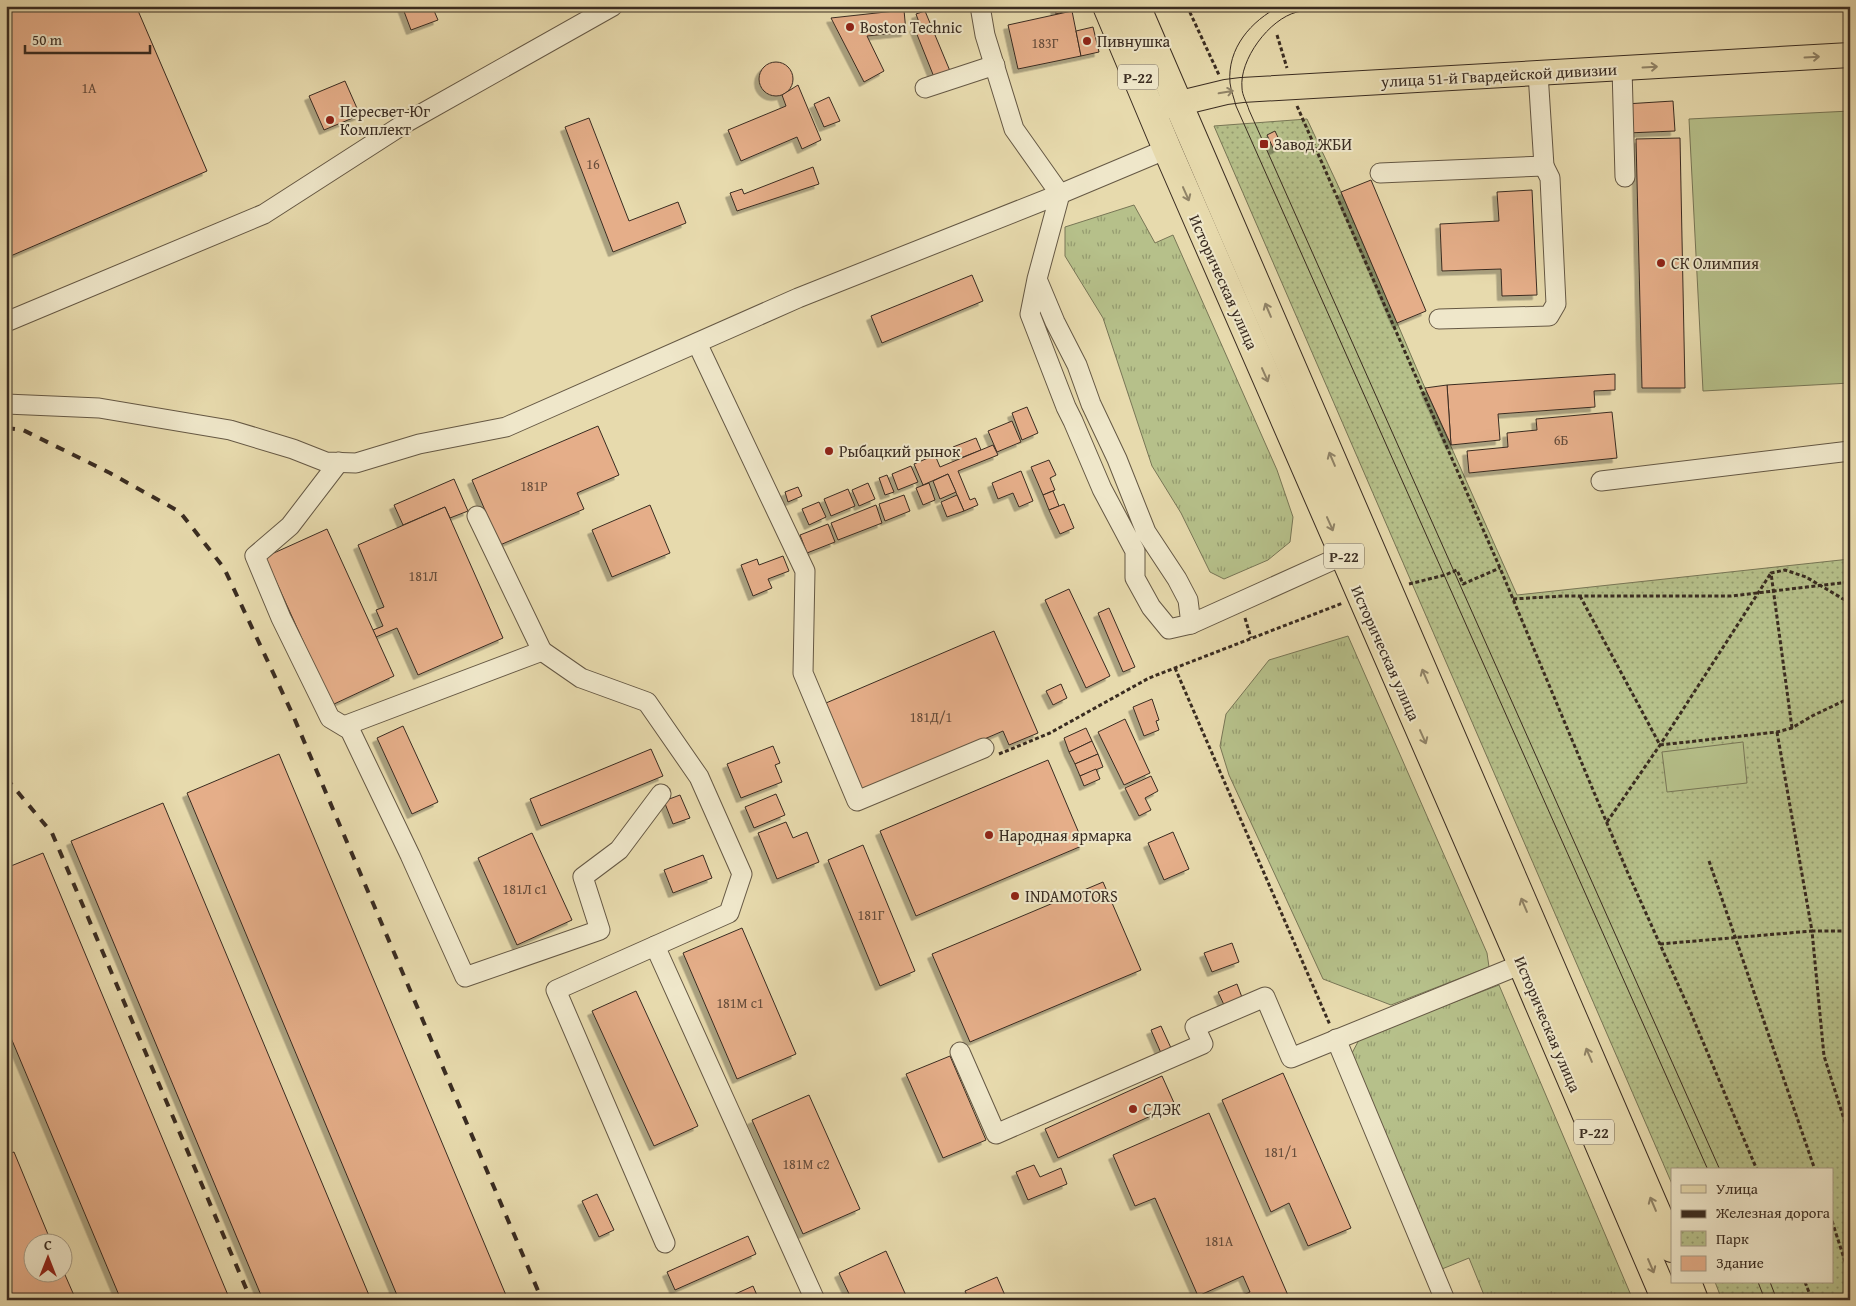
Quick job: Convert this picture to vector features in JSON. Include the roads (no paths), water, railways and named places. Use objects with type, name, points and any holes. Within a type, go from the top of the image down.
[{"type":"highway","name":"Историческая улица","points":[[1107,6],[1167,149],[1522,964],[1666,1300]]},
{"type":"highway","name":"Историческая улица","points":[[1136,6],[1671,1246]]},
{"type":"highway","points":[[1688,1284],[1694,1300]]},
{"type":"main road","name":"улица 51-й Гвардейской дивизии","points":[[1151,110],[1226,92],[1850,54]]},
{"type":"street","points":[[6,322],[264,214],[407,122],[613,6]]},
{"type":"street","points":[[980,6],[986,35],[1014,129],[1060,194]]},
{"type":"street","points":[[926,88],[995,65]]},
{"type":"street","points":[[1622,68],[1625,177]]},
{"type":"street","points":[[1439,319],[1549,316],[1556,304],[1550,178],[1544,166],[1538,73]]},
{"type":"street","points":[[6,404],[99,408],[230,430],[294,448],[326,462],[356,463],[419,444],[506,427],[798,298],[1060,194],[1167,149]]},
{"type":"street","points":[[1380,172],[1544,166]]},
{"type":"street","points":[[1060,194],[1037,279],[1030,314],[1066,408],[1102,489],[1135,551],[1135,578],[1151,607],[1169,629],[1191,624],[1344,555]]},
{"type":"street","points":[[1037,279],[1055,322],[1077,365],[1091,404],[1118,459],[1146,532],[1177,579],[1188,600],[1191,624]]},
{"type":"street","points":[[697,343],[805,571],[803,672],[857,801],[990,751]]},
{"type":"street","points":[[1073,421],[1091,404]]},
{"type":"street","points":[[1600,481],[1850,451]]},
{"type":"street","points":[[339,462],[290,526],[255,556],[280,618],[330,718],[350,730],[410,855],[465,978],[600,930],[583,877],[619,850],[660,794]]},
{"type":"street","points":[[477,516],[542,651],[581,678],[647,702],[698,777],[742,874],[729,913],[556,990],[665,1243]]},
{"type":"street","points":[[344,726],[542,651]]},
{"type":"street","points":[[655,946],[816,1300]]},
{"type":"street","points":[[960,1052],[996,1134],[1203,1044],[1195,1027],[1265,997],[1291,1058],[1522,964]]},
{"type":"street","points":[[1336,1039],[1445,1300]]},
{"type":"tram line","points":[[1280,6],[1269,12],[1251,28],[1243,37],[1232,58],[1230,86],[1236,106],[1707,1168]]},
{"type":"tram line","points":[[1370,6],[1306,10],[1286,16],[1267,32],[1251,53],[1242,77],[1243,93],[1719,1168]]},
{"type":"tram line","points":[[1759,1284],[1765,1300]]},
{"type":"tram line","points":[[1771,1284],[1777,1300]]},
{"type":"railway","points":[[6,428],[23,430],[110,473],[180,512],[224,568],[292,713],[542,1300]]},
{"type":"railway","points":[[6,778],[52,833],[251,1300]]},
{"type":"place","name":"Boston Technic","points":[[850,27]]},
{"type":"place","name":"Пивнушка","points":[[1087,41]]},
{"type":"place","name":"Пересвет-Юг Комплект","points":[[330,120]]},
{"type":"place","name":"Завод ЖБИ","points":[[1264,144]]},
{"type":"place","name":"СК Олимпия","points":[[1661,263]]},
{"type":"place","name":"Рыбацкий рынок","points":[[829,451]]},
{"type":"place","name":"Народная ярмарка","points":[[989,835]]},
{"type":"place","name":"INDAMOTORS","points":[[1015,896]]},
{"type":"place","name":"СДЭК","points":[[1133,1109]]}]
